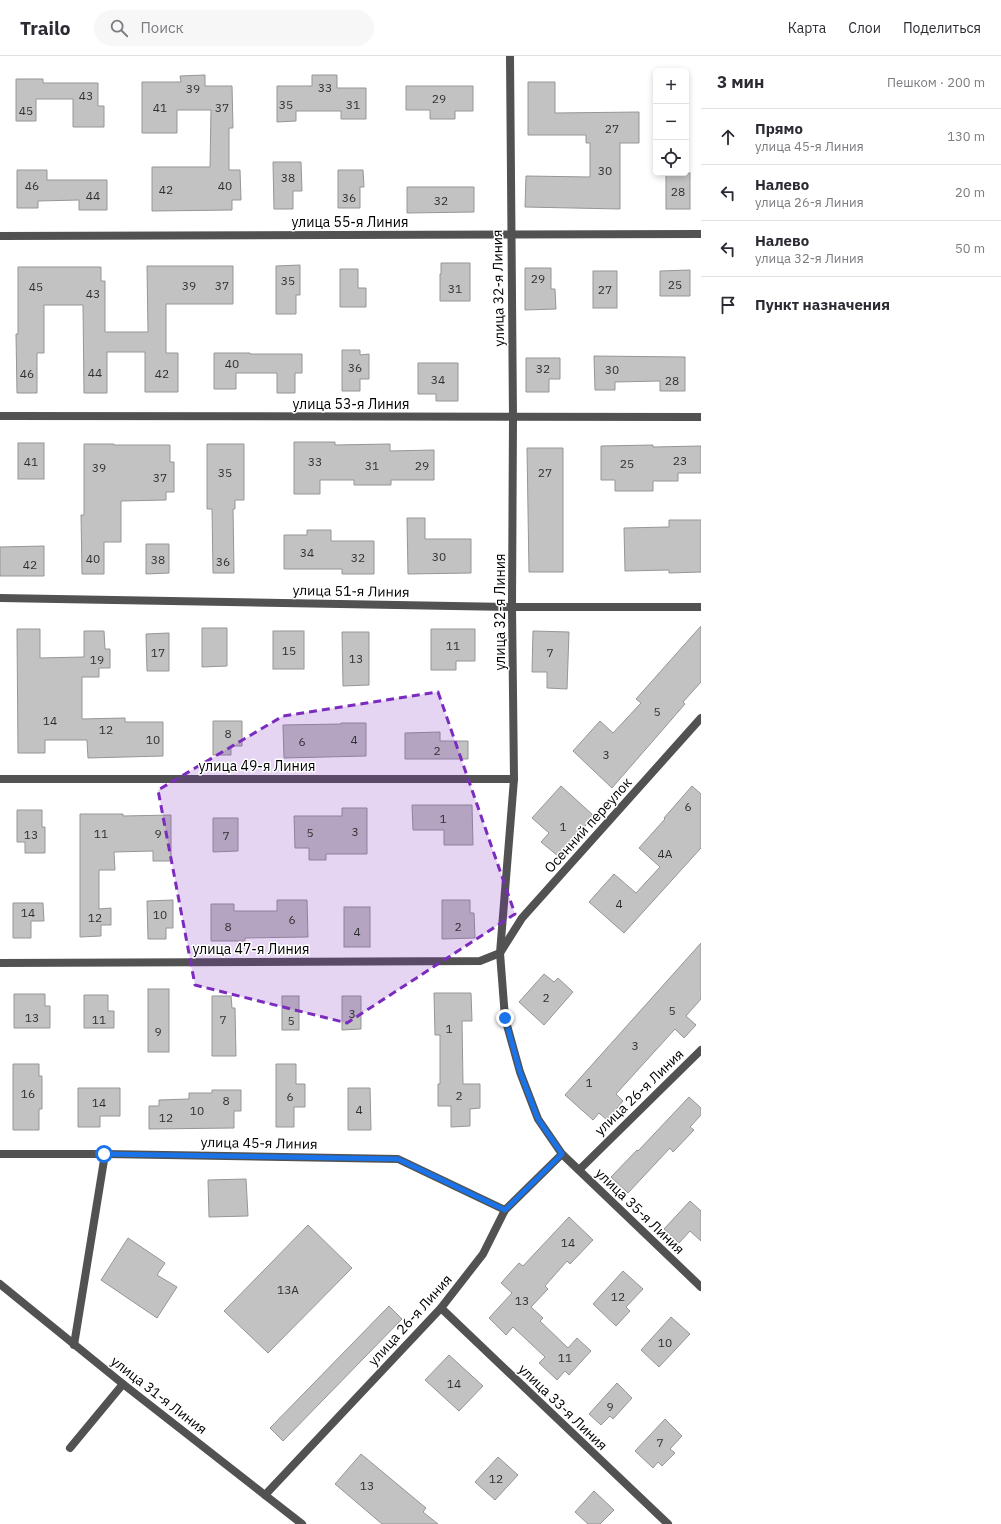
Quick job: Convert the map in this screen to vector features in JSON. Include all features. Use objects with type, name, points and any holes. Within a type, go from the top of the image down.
[{"type":"street","name":"улица 32-я Линия","points":[[510,56],[514,779],[500,953],[505,1018],[520,1072],[538,1119],[562,1154]]},
{"type":"street","name":"улица 55-я Линия","points":[[0,236],[701,234]]},
{"type":"street","name":"улица 53-я Линия","points":[[0,416],[701,418]]},
{"type":"street","name":"улица 51-я Линия","points":[[0,598],[512,606],[701,607]]},
{"type":"street","name":"Осенний переулок","points":[[500,953],[522,918],[701,718]]},
{"type":"street","name":"улица 49-я Линия","points":[[0,779],[514,779]]},
{"type":"street","name":"улица 47-я Линия","points":[[0,963],[480,961],[500,953]]},
{"type":"street","name":"улица 26-я Линия","points":[[579,1170],[701,1050]]},
{"type":"street","name":"улица 45-я Линия","points":[[0,1154],[104,1154],[398,1159],[505,1210]]},
{"type":"street","points":[[74,1345],[104,1154]]},
{"type":"street","name":"улица 35-я Линия","points":[[562,1154],[701,1287]]},
{"type":"street","name":"улица 26-я Линия","points":[[265,1495],[441,1308],[483,1254],[505,1210],[562,1154]]},
{"type":"street","name":"улица 31-я Линия","points":[[0,1284],[123,1384],[302,1524]]},
{"type":"street","name":"улица 33-я Линия","points":[[441,1308],[668,1524]]},
{"type":"street","points":[[70,1448],[123,1384]]},
{"type":"highlighted area","points":[[438,692],[515,914],[347,1023],[195,985],[158,790],[283,716]]},
{"type":"building","points":[[205,75],[205,86],[232,86],[233,128],[229,128],[229,170],[240,170],[241,200],[232,200],[232,210],[152,211],[152,167],[210,167],[211,110],[177,110],[177,133],[142,133],[142,82],[181,82],[180,76]]},
{"type":"building","points":[[312,75],[337,75],[337,88],[366,88],[366,119],[341,119],[341,111],[296,111],[296,121],[277,122],[277,86],[312,86]]},
{"type":"building","points":[[16,79],[43,79],[43,83],[98,83],[98,106],[104,106],[104,127],[73,127],[73,99],[36,99],[36,121],[16,121]]},
{"type":"building","points":[[528,82],[555,82],[555,113],[639,112],[639,143],[620,143],[620,209],[525,207],[526,176],[590,177],[590,143],[586,143],[586,135],[528,135]]},
{"type":"building","points":[[406,86],[473,86],[473,111],[455,111],[455,119],[430,119],[430,110],[406,110]]},
{"type":"building","points":[[273,162],[301,162],[302,191],[293,191],[293,209],[274,209]]},
{"type":"building","points":[[17,170],[47,170],[47,180],[107,180],[107,210],[79,210],[79,200],[38,201],[38,208],[17,208]]},
{"type":"building","points":[[338,170],[363,170],[364,187],[360,187],[360,208],[338,208]]},
{"type":"building","points":[[690,173],[690,209],[666,209],[666,176],[689,176]]},
{"type":"building","points":[[407,187],[474,187],[474,212],[407,213]]},
{"type":"building","points":[[441,263],[470,263],[470,301],[440,301]]},
{"type":"building","points":[[300,265],[300,295],[296,295],[296,314],[276,314],[276,266]]},
{"type":"building","points":[[147,266],[233,266],[233,304],[166,304],[166,353],[178,353],[178,392],[145,392],[145,352],[107,352],[107,393],[84,393],[83,305],[44,305],[44,353],[37,353],[37,393],[17,393],[16,334],[18,334],[18,267],[101,267],[101,281],[105,281],[105,332],[148,332]]},
{"type":"building","points":[[525,268],[551,268],[551,289],[555,289],[556,309],[525,310]]},
{"type":"building","points":[[340,269],[358,269],[358,288],[366,288],[366,307],[340,307]]},
{"type":"building","points":[[690,270],[690,296],[660,296],[660,271]]},
{"type":"building","points":[[593,271],[617,271],[617,308],[593,308]]},
{"type":"building","points":[[342,350],[360,350],[360,355],[369,354],[369,379],[360,379],[360,391],[342,391]]},
{"type":"building","points":[[214,353],[302,354],[302,373],[295,373],[295,393],[277,393],[277,373],[236,373],[236,389],[214,389]]},
{"type":"building","points":[[594,356],[685,357],[685,391],[660,391],[660,381],[615,382],[615,390],[595,390]]},
{"type":"building","points":[[526,358],[560,358],[560,379],[549,379],[549,392],[526,392]]},
{"type":"building","points":[[418,363],[458,363],[458,401],[436,401],[436,394],[418,394]]},
{"type":"building","points":[[294,442],[335,442],[335,445],[390,444],[390,451],[434,450],[434,480],[391,480],[391,485],[354,485],[354,480],[320,480],[320,494],[294,494]]},
{"type":"building","points":[[18,443],[44,443],[44,479],[18,479]]},
{"type":"building","points":[[84,444],[170,445],[170,462],[174,462],[174,492],[166,492],[166,500],[121,501],[121,542],[104,542],[104,574],[82,574],[81,515],[84,515]]},
{"type":"building","points":[[207,444],[244,444],[244,500],[235,500],[235,509],[233,509],[234,573],[213,573],[212,509],[207,509]]},
{"type":"building","points":[[653,445],[653,447],[701,446],[701,473],[678,473],[678,481],[653,481],[653,491],[615,491],[615,480],[601,480],[601,446]]},
{"type":"building","points":[[527,448],[563,448],[563,572],[529,572]]},
{"type":"building","points":[[407,518],[425,518],[425,539],[471,539],[471,573],[408,574]]},
{"type":"building","points":[[669,520],[701,520],[701,572],[669,573],[669,570],[625,571],[624,528],[669,527]]},
{"type":"building","points":[[307,530],[331,530],[331,541],[374,541],[374,574],[342,574],[342,569],[284,569],[284,535],[307,535]]},
{"type":"building","points":[[146,544],[169,544],[169,573],[146,574]]},
{"type":"building","points":[[44,546],[44,576],[0,576],[0,547]]},
{"type":"building","points":[[701,626],[701,682],[683,702],[685,704],[612,788],[573,751],[600,721],[613,733],[641,703],[636,699]]},
{"type":"building","points":[[202,628],[227,628],[227,666],[202,667]]},
{"type":"building","points":[[17,629],[40,629],[40,658],[84,657],[84,631],[104,631],[105,649],[110,649],[110,668],[99,668],[99,677],[82,677],[82,719],[125,718],[125,722],[163,722],[163,756],[88,758],[87,740],[45,740],[45,753],[18,753]]},
{"type":"building","points":[[431,629],[475,629],[475,661],[456,661],[456,670],[431,670]]},
{"type":"building","points":[[273,631],[304,631],[304,669],[273,669]]},
{"type":"building","points":[[533,631],[569,632],[567,689],[547,688],[547,672],[532,672]]},
{"type":"building","points":[[342,632],[369,632],[369,685],[343,686]]},
{"type":"building","points":[[169,633],[169,671],[147,671],[146,634]]},
{"type":"building","points":[[213,721],[242,721],[242,746],[231,746],[231,755],[213,755]]},
{"type":"building","points":[[366,723],[366,756],[284,758],[283,725]]},
{"type":"building","points":[[440,732],[440,741],[468,741],[468,759],[405,759],[405,733]]},
{"type":"building","points":[[561,786],[594,816],[558,856],[541,842],[549,833],[532,818]]},
{"type":"building","points":[[692,786],[701,794],[701,848],[624,933],[589,902],[614,874],[636,893],[660,867],[639,848]]},
{"type":"building","points":[[412,805],[472,805],[473,845],[444,845],[444,830],[413,830]]},
{"type":"building","points":[[342,808],[367,808],[367,854],[326,854],[326,860],[309,860],[309,848],[295,848],[294,816],[342,816]]},
{"type":"building","points":[[17,810],[42,810],[42,827],[45,827],[45,853],[25,853],[25,842],[17,842]]},
{"type":"building","points":[[80,814],[123,814],[123,816],[171,815],[171,861],[153,861],[153,851],[114,852],[115,870],[99,870],[99,909],[111,908],[111,925],[101,925],[101,936],[80,937]]},
{"type":"building","points":[[213,818],[238,818],[238,851],[213,852]]},
{"type":"building","points":[[173,900],[173,928],[166,928],[166,939],[148,939],[147,901]]},
{"type":"building","points":[[277,900],[307,900],[308,937],[245,938],[245,941],[211,941],[211,904],[234,904],[234,911],[277,911]]},
{"type":"building","points":[[442,900],[470,900],[470,913],[474,913],[475,938],[442,939]]},
{"type":"building","points":[[13,903],[43,903],[44,921],[31,921],[31,938],[13,938]]},
{"type":"building","points":[[344,907],[370,907],[370,947],[344,947]]},
{"type":"building","points":[[701,943],[701,999],[686,1016],[696,1025],[684,1038],[675,1029],[616,1094],[623,1101],[607,1120],[599,1113],[593,1120],[565,1095]]},
{"type":"building","points":[[544,974],[554,982],[558,978],[573,992],[544,1025],[519,1002]]},
{"type":"building","points":[[148,989],[169,989],[169,1052],[148,1052]]},
{"type":"building","points":[[434,993],[471,993],[472,1021],[462,1021],[463,1084],[480,1084],[480,1108],[470,1109],[470,1126],[451,1127],[451,1106],[438,1106],[438,1084],[440,1084],[440,1035],[435,1035]]},
{"type":"building","points":[[14,994],[45,994],[45,1006],[50,1006],[50,1028],[14,1028]]},
{"type":"building","points":[[84,995],[108,995],[108,1011],[114,1011],[114,1028],[84,1028]]},
{"type":"building","points":[[212,996],[231,996],[232,1008],[235,1008],[236,1056],[212,1056]]},
{"type":"building","points":[[282,996],[299,996],[299,1030],[282,1030]]},
{"type":"building","points":[[342,996],[361,996],[361,1029],[342,1030]]},
{"type":"building","points":[[13,1064],[39,1064],[39,1076],[42,1076],[42,1109],[39,1109],[39,1130],[13,1130]]},
{"type":"building","points":[[276,1064],[296,1064],[296,1084],[305,1084],[305,1107],[294,1107],[294,1127],[276,1127]]},
{"type":"building","points":[[78,1088],[120,1088],[120,1116],[100,1116],[100,1127],[78,1127]]},
{"type":"building","points":[[348,1088],[370,1088],[371,1130],[348,1130]]},
{"type":"building","points":[[212,1090],[241,1090],[241,1111],[234,1111],[234,1128],[149,1129],[149,1106],[159,1106],[159,1100],[189,1099],[189,1093],[212,1093]]},
{"type":"building","points":[[689,1097],[701,1108],[701,1115],[690,1127],[694,1130],[673,1152],[670,1148],[628,1193],[611,1177]]},
{"type":"building","points":[[246,1179],[248,1216],[209,1217],[208,1180]]},
{"type":"building","points":[[690,1201],[701,1211],[701,1241],[690,1231],[679,1243],[664,1229]]},
{"type":"building","points":[[569,1217],[593,1240],[570,1264],[567,1261],[545,1286],[548,1289],[531,1307],[543,1318],[540,1321],[568,1348],[577,1338],[591,1351],[569,1375],[565,1371],[557,1380],[539,1363],[545,1357],[513,1327],[506,1335],[489,1318],[512,1293],[501,1283],[519,1263],[523,1266]]},
{"type":"building","points":[[308,1225],[352,1268],[268,1353],[224,1311]]},
{"type":"building","points":[[128,1238],[165,1263],[157,1275],[177,1287],[157,1318],[101,1280]]},
{"type":"building","points":[[623,1271],[643,1289],[626,1307],[630,1311],[616,1326],[593,1304]]},
{"type":"building","points":[[389,1306],[402,1319],[283,1441],[270,1428]]},
{"type":"building","points":[[671,1317],[690,1334],[659,1367],[641,1350]]},
{"type":"building","points":[[449,1355],[483,1386],[459,1411],[425,1380]]},
{"type":"building","points":[[617,1383],[632,1398],[613,1419],[610,1416],[601,1425],[589,1414]]},
{"type":"building","points":[[665,1419],[682,1436],[670,1449],[675,1453],[662,1466],[658,1462],[653,1468],[635,1451]]},
{"type":"building","points":[[361,1454],[426,1508],[423,1512],[438,1524],[382,1524],[335,1484]]},
{"type":"building","points":[[498,1457],[518,1475],[495,1500],[475,1482]]},
{"type":"building","points":[[594,1491],[614,1510],[600,1524],[588,1524],[575,1512]]},
{"type":"route","points":[[104,1154],[398,1159],[505,1210],[562,1154],[538,1119],[520,1072],[505,1018]]}]
